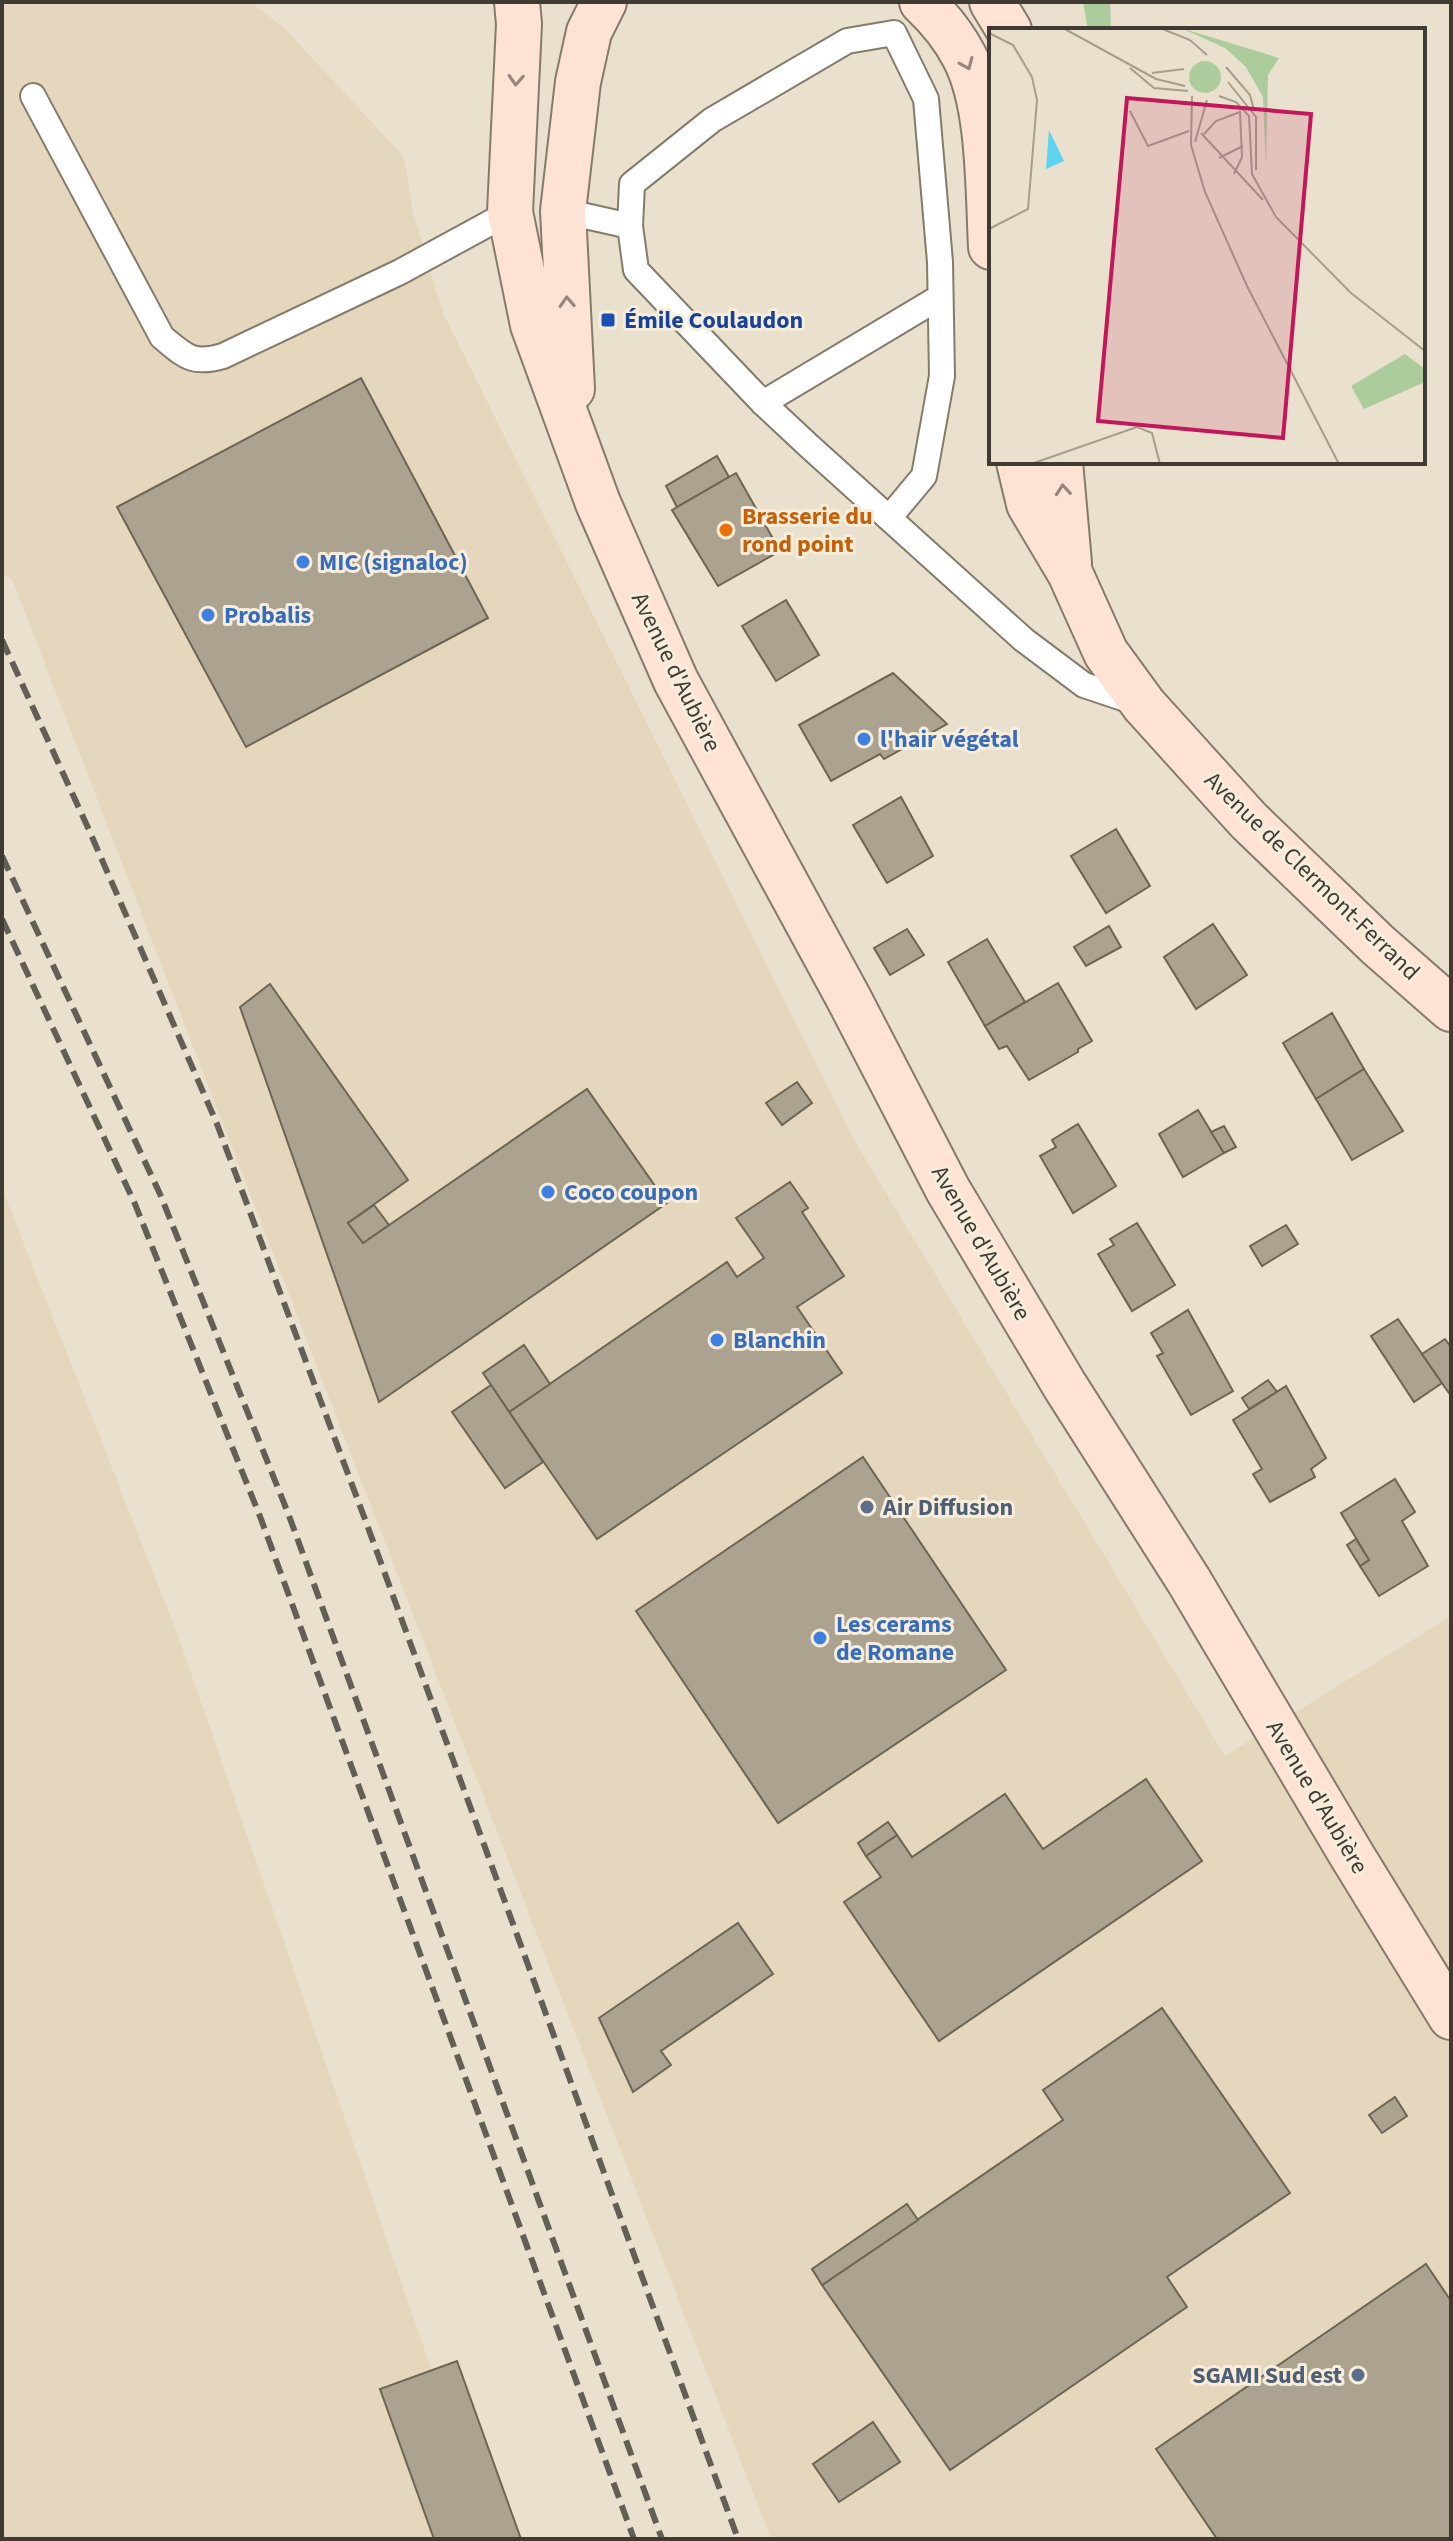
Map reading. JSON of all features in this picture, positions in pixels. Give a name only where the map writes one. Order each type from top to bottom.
[{"type":"main road","name":"Avenue d'Aubière","points":[[517,2],[519,24],[510,212],[533,325],[598,503],[676,681],[849,999],[948,1190],[1065,1386],[1189,1581],[1451,2017]]},
{"type":"main road","name":"Avenue d'Aubière","points":[[574,435],[563,211],[578,82],[589,32],[604,2]]},
{"type":"main road","points":[[922,2],[941,21],[965,57],[976,87],[989,213]]},
{"type":"main road","name":"Avenue de Clermont-Ferrand","points":[[1019,464],[1029,504],[1070,573],[1106,653],[1144,705],[1249,821],[1378,945],[1451,1009]]},
{"type":"main road","name":"Avenue de Clermont-Ferrand","points":[[1060,464],[1070,573]]},
{"type":"lane","name":"Avenue de Clermont-Ferrand","points":[[940,297],[940,262],[926,99],[894,33],[847,41],[712,120],[632,184],[630,226],[636,270],[763,403],[1024,640],[1084,685],[1144,705]]},
{"type":"lane","points":[[33,96],[162,337],[183,355],[203,361],[223,356],[400,272],[510,212]]},
{"type":"lane","points":[[563,211],[630,226]]},
{"type":"lane","points":[[763,403],[940,297],[942,376],[924,476],[889,518]]},
{"type":"shaded area","points":[[2,2],[251,2],[286,30],[404,157],[413,213],[443,313],[853,1138],[1225,1756],[1451,1616],[1451,2539],[771,2539],[12,579],[2,575]]},
{"type":"shaded area","points":[[2,1188],[180,1641],[490,2539],[2,2539]]},
{"type":"green space","points":[[1083,2],[1110,2],[1111,28],[1088,28]]},
{"type":"building","name":"MIC (signaloc)","points":[[361,378],[488,618],[246,747],[117,507]]},
{"type":"building","points":[[717,456],[729,477],[677,507],[666,486]]},
{"type":"building","name":"Brasserie du rond point","points":[[736,473],[780,551],[718,586],[672,510]]},
{"type":"building","points":[[786,600],[819,655],[776,681],[742,626]]},
{"type":"building","name":"l'hair végétal","points":[[893,673],[947,724],[884,759],[880,754],[831,781],[799,725]]},
{"type":"building","points":[[901,797],[933,856],[887,883],[853,825]]},
{"type":"building","points":[[1116,829],[1150,886],[1106,913],[1071,856]]},
{"type":"building","points":[[1213,924],[1247,975],[1196,1009],[1164,957]]},
{"type":"building","points":[[1109,926],[1121,947],[1086,966],[1074,947]]},
{"type":"building","points":[[907,929],[924,955],[890,975],[874,948]]},
{"type":"building","points":[[987,939],[1025,1002],[985,1026],[948,962]]},
{"type":"building","points":[[1058,983],[1092,1041],[1029,1080],[1007,1046],[999,1049],[985,1026]]},
{"type":"building","name":"Coco coupon","points":[[270,984],[408,1180],[348,1223],[363,1243],[587,1089],[667,1203],[379,1402],[240,1007]]},
{"type":"building","points":[[1332,1013],[1364,1069],[1316,1099],[1283,1043]]},
{"type":"building","points":[[1364,1069],[1403,1131],[1352,1160],[1316,1099]]},
{"type":"building","points":[[797,1082],[812,1103],[782,1125],[766,1103]]},
{"type":"building","points":[[1198,1110],[1224,1153],[1183,1177],[1159,1134]]},
{"type":"building","points":[[1078,1124],[1116,1186],[1073,1213],[1040,1156],[1056,1147],[1052,1140]]},
{"type":"building","points":[[1224,1126],[1236,1147],[1224,1153],[1211,1132]]},
{"type":"building","name":"Blanchin","points":[[790,1182],[808,1208],[802,1212],[844,1276],[797,1307],[842,1373],[597,1539],[509,1412],[727,1262],[737,1277],[764,1258],[736,1218]]},
{"type":"building","points":[[374,1205],[389,1225],[363,1243],[348,1223]]},
{"type":"building","points":[[1137,1223],[1175,1285],[1132,1311],[1098,1254],[1114,1245],[1110,1239]]},
{"type":"building","points":[[1286,1225],[1298,1244],[1262,1266],[1250,1246]]},
{"type":"building","points":[[1188,1310],[1233,1391],[1191,1415],[1157,1356],[1163,1353],[1151,1333]]},
{"type":"building","points":[[1398,1319],[1442,1383],[1414,1402],[1371,1336]]},
{"type":"building","points":[[1445,1339],[1451,1347],[1451,1396],[1422,1354]]},
{"type":"building","points":[[524,1345],[550,1384],[509,1412],[483,1373]]},
{"type":"building","points":[[1268,1380],[1277,1392],[1249,1409],[1242,1398]]},
{"type":"building","points":[[491,1385],[543,1462],[505,1488],[452,1412]]},
{"type":"building","points":[[1286,1386],[1326,1458],[1311,1469],[1315,1477],[1270,1502],[1253,1474],[1262,1469],[1233,1420]]},
{"type":"building","name":"Les cerams de Romane","points":[[863,1457],[1006,1670],[778,1823],[636,1611]]},
{"type":"building","points":[[1395,1479],[1415,1512],[1402,1521],[1428,1566],[1379,1596],[1360,1566],[1369,1560],[1341,1513]]},
{"type":"building","points":[[1356,1539],[1369,1560],[1360,1566],[1347,1545]]},
{"type":"building","points":[[1146,1779],[1202,1861],[939,2041],[844,1902],[881,1877],[866,1856],[897,1835],[912,1857],[1005,1794],[1043,1849]]},
{"type":"building","points":[[888,1822],[897,1835],[866,1856],[858,1843]]},
{"type":"building","points":[[738,1923],[773,1974],[661,2051],[671,2065],[633,2092],[599,2018]]},
{"type":"building","points":[[1162,2008],[1290,2193],[1167,2277],[1187,2307],[950,2470],[822,2285],[1063,2120],[1043,2090]]},
{"type":"building","points":[[1395,2097],[1407,2116],[1382,2133],[1369,2115]]},
{"type":"building","points":[[907,2204],[918,2220],[822,2285],[812,2269]]},
{"type":"building","name":"SGAMI Sud est","points":[[1426,2264],[1451,2301],[1451,2539],[1217,2539],[1156,2449]]},
{"type":"building","points":[[457,2361],[521,2539],[434,2539],[380,2389]]},
{"type":"building","points":[[873,2422],[900,2462],[839,2502],[813,2464]]},
{"type":"railway","points":[[2,640],[217,1124],[738,2539]]},
{"type":"railway","points":[[2,856],[160,1194],[288,1513],[662,2539]]},
{"type":"railway","points":[[2,919],[135,1204],[261,1519],[634,2539]]},
{"type":"place","name":"Émile Coulaudon","points":[[608,320]]},
{"type":"place","name":"Brasserie du rond point","points":[[726,530]]},
{"type":"place","name":"MIC (signaloc)","points":[[303,562]]},
{"type":"place","name":"Probalis","points":[[208,615]]},
{"type":"place","name":"l'hair végétal","points":[[864,739]]},
{"type":"place","name":"Coco coupon","points":[[548,1192]]},
{"type":"place","name":"Blanchin","points":[[717,1340]]},
{"type":"place","name":"Air Diffusion","points":[[867,1507]]},
{"type":"place","name":"Les cerams de Romane","points":[[820,1638]]},
{"type":"place","name":"SGAMI Sud est","points":[[1358,2375]]}]
